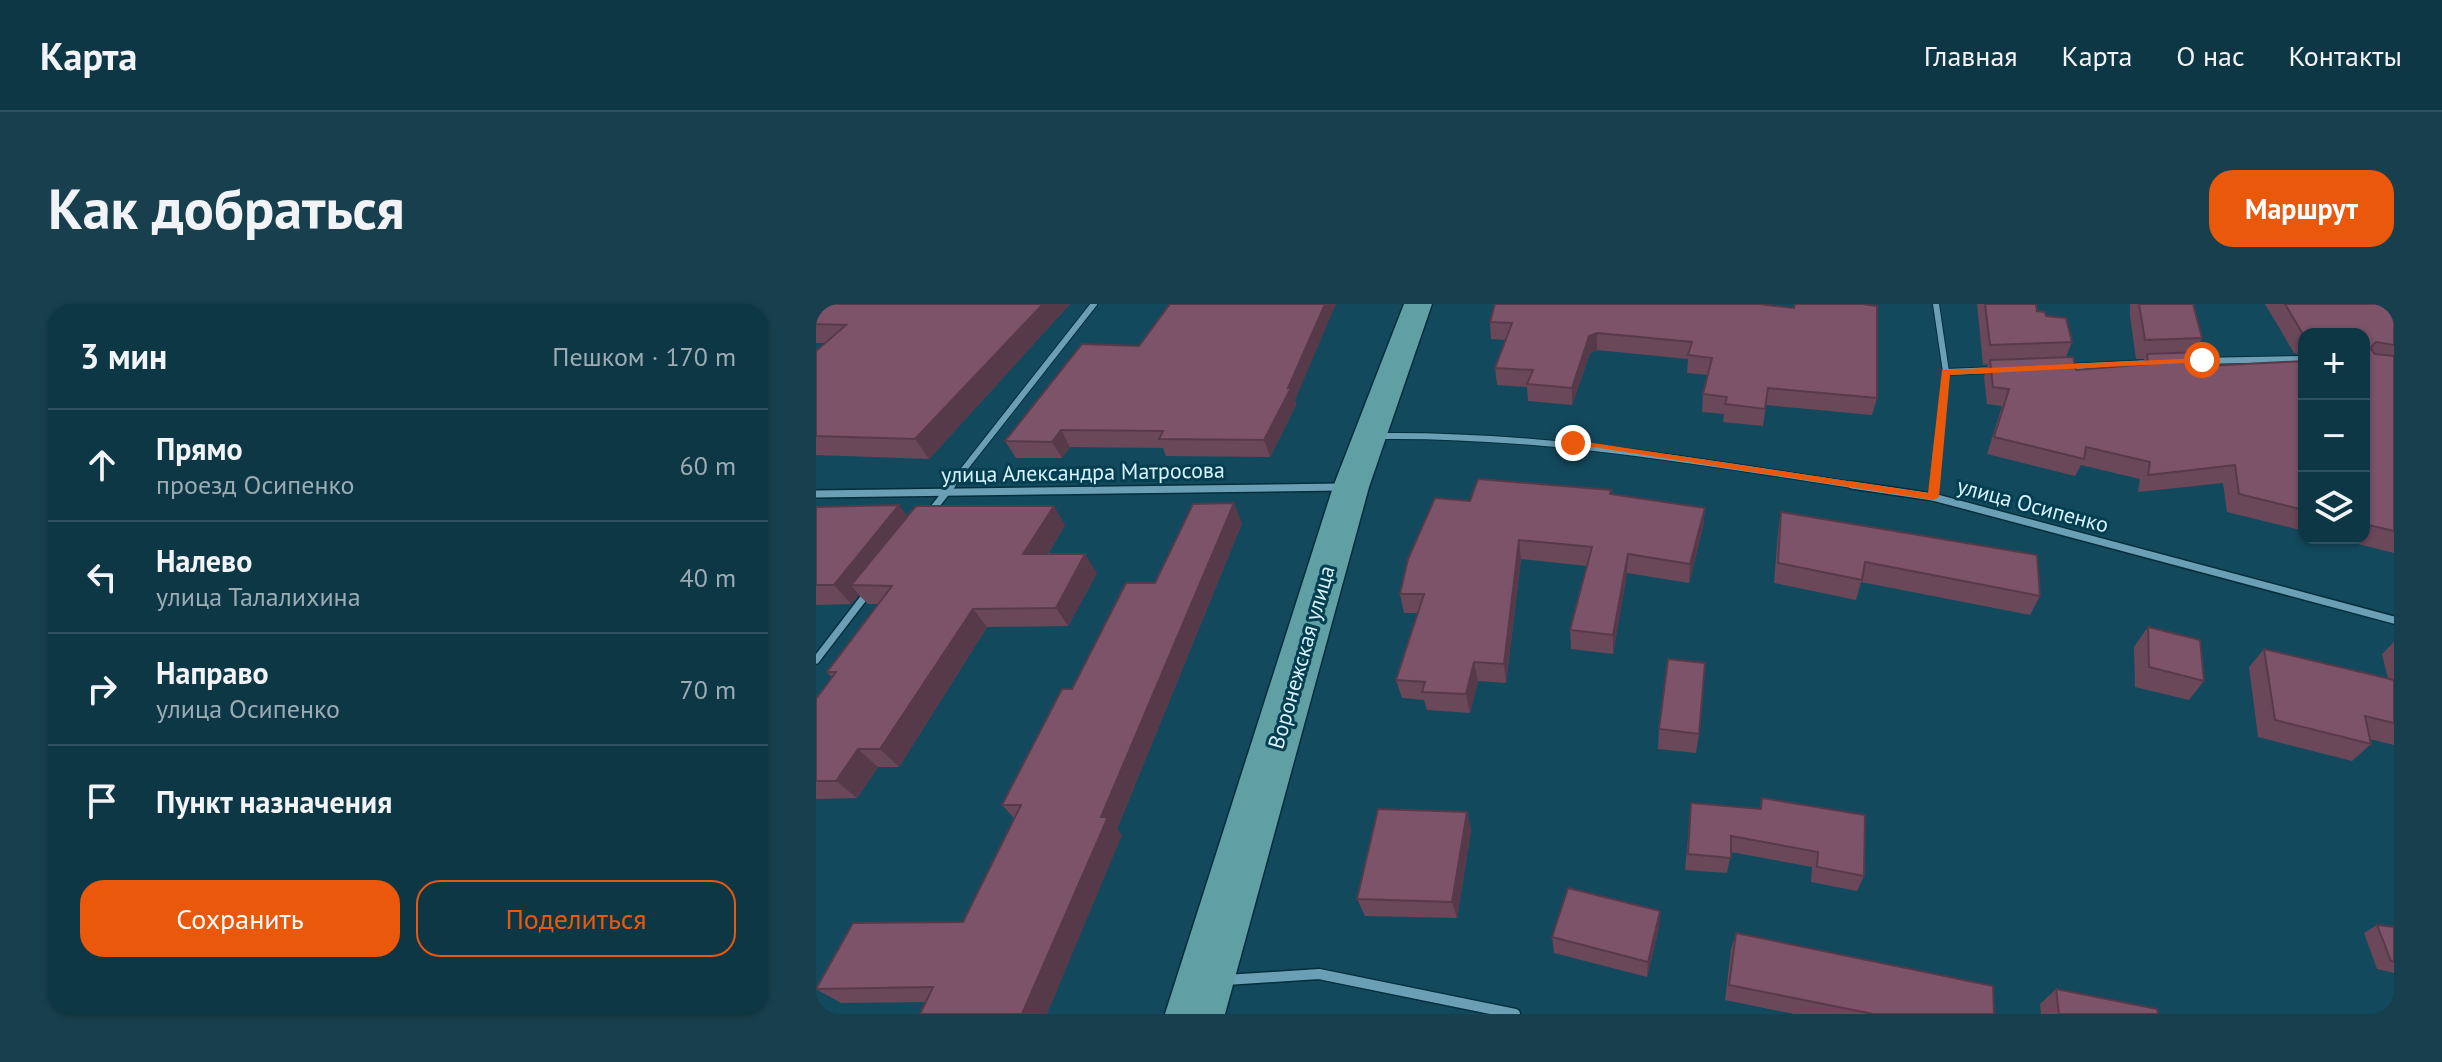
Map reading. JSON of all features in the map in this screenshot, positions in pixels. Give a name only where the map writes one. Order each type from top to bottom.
[{"type":"street","points":[[927,516],[1094,304]]},
{"type":"street","name":"Воронежская улица","points":[[1200,998],[1351,487],[1418,304]]},
{"type":"street","points":[[1933,497],[1946,372],[1936,304]]},
{"type":"street","points":[[2187,361],[2298,359]]},
{"type":"street","points":[[2051,367],[2157,362]]},
{"type":"street","points":[[1946,372],[2006,370]]},
{"type":"street","name":"улица Осипенко","points":[[1370,436],[1463,435],[1573,443],[1933,497],[2394,620]]},
{"type":"street","name":"улица Александра Матросова","points":[[816,494],[1351,487]]},
{"type":"street","points":[[816,660],[872,588]]},
{"type":"street","points":[[1200,998],[1319,974],[1515,1014]]},
{"type":"building","points":[[816,304],[1043,304],[915,439],[816,436],[816,351],[846,325],[816,324]]},
{"type":"building","points":[[1170,304],[1325,304],[1288,388],[1291,388],[1264,440],[1159,439],[1163,431],[1061,430],[1052,442],[1005,441],[1082,344],[1139,346]]},
{"type":"building","points":[[1495,304],[1758,304],[1794,308],[1795,304],[1877,306],[1877,398],[1768,388],[1765,409],[1725,404],[1727,397],[1703,394],[1712,358],[1688,355],[1692,342],[1597,333],[1589,336],[1572,388],[1527,384],[1533,370],[1495,368],[1512,323],[1490,322]]},
{"type":"building","points":[[1985,304],[2036,304],[2037,311],[2045,312],[2046,316],[2066,318],[2072,342],[1990,345]]},
{"type":"building","points":[[2139,304],[2193,304],[2202,338],[2145,340]]},
{"type":"building","points":[[2285,304],[2394,304],[2394,345],[2376,342],[2370,348],[2370,328],[2299,328]]},
{"type":"building","points":[[2370,348],[2375,354],[2394,356],[2394,531],[2370,525]]},
{"type":"building","points":[[2204,352],[2208,366],[2298,361],[2298,509],[2239,494],[2235,465],[2148,475],[2150,462],[2086,447],[2084,459],[1994,437],[2009,389],[1993,387],[1990,360],[2073,357],[2076,370],[2148,364],[2147,354]]},
{"type":"building","points":[[1478,479],[1611,490],[1610,494],[1705,508],[1690,564],[1628,554],[1613,635],[1570,630],[1592,547],[1519,540],[1504,664],[1474,662],[1466,694],[1422,692],[1425,682],[1396,680],[1424,594],[1400,594],[1408,559],[1435,498],[1470,501]]},
{"type":"building","points":[[1234,503],[1101,817],[1108,817],[1022,1014],[920,1014],[933,987],[816,989],[853,923],[963,922],[1021,805],[1002,805],[1062,689],[1072,689],[1126,583],[1155,583],[1193,504]]},
{"type":"building","points":[[899,505],[834,585],[816,585],[816,507]]},
{"type":"building","points":[[916,506],[1054,506],[1023,554],[1085,554],[1056,608],[973,609],[880,749],[858,749],[836,781],[816,781],[816,699],[836,672],[827,672],[892,586],[851,585]]},
{"type":"building","points":[[1781,512],[2037,555],[2040,596],[1865,562],[1862,580],[1778,563]]},
{"type":"building","points":[[2148,627],[2200,640],[2204,681],[2149,667]]},
{"type":"building","points":[[2264,649],[2394,680],[2394,723],[2365,716],[2371,744],[2275,720]]},
{"type":"building","points":[[1668,659],[1705,663],[1699,734],[1659,729]]},
{"type":"building","points":[[1762,798],[1865,815],[1864,876],[1817,867],[1818,852],[1731,836],[1731,858],[1688,854],[1691,803],[1761,809]]},
{"type":"building","points":[[1378,809],[1467,812],[1452,902],[1357,899]]},
{"type":"building","points":[[1568,888],[1660,911],[1648,962],[1552,937]]},
{"type":"building","points":[[2377,925],[2394,927],[2394,962],[2391,961]]},
{"type":"building","points":[[1736,933],[1993,986],[1994,1014],[1873,1014],[1729,985]]},
{"type":"building","points":[[2056,989],[2157,1009],[2158,1014],[2059,1014]]},
{"type":"route","points":[[1573,443],[1933,497],[1946,372],[2202,360]]}]
